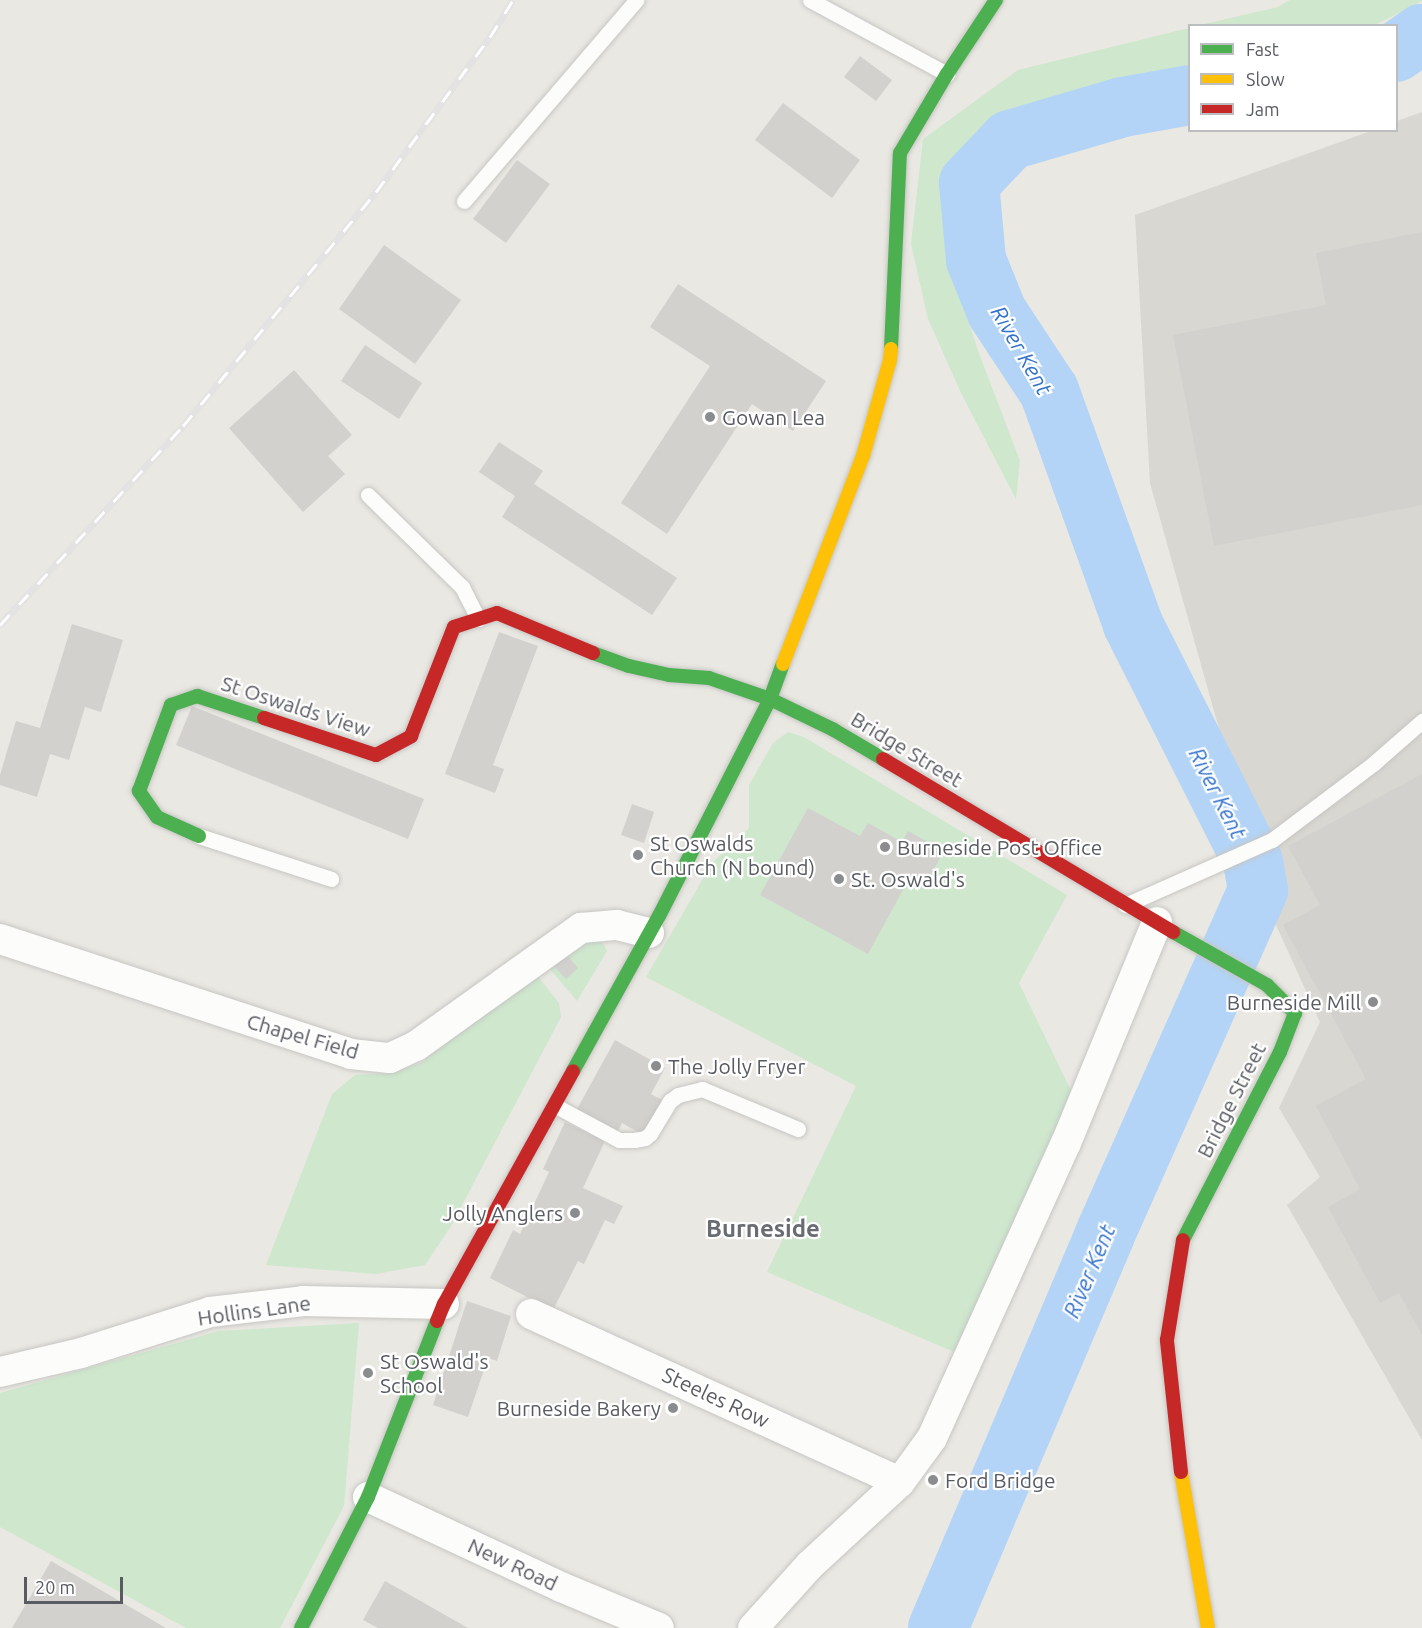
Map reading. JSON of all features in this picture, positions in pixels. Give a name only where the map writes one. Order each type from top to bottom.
[{"type":"street","points":[[301,1628],[368,1497],[444,1304],[649,933],[770,699],[863,456],[890,360],[900,153],[946,74],[996,0]]},
{"type":"street","name":"St Oswalds View","points":[[199,836],[157,817],[139,791],[171,705],[197,696],[376,755],[411,736],[454,627],[497,613],[555,639],[629,666],[669,675],[709,678],[770,699]]},
{"type":"street","name":"Bridge Street","points":[[770,699],[834,730],[1125,905],[1190,939],[1267,985],[1295,1013],[1280,1052],[1182,1241],[1167,1340],[1179,1461],[1208,1628]]},
{"type":"street","points":[[753,1628],[810,1565],[900,1482],[932,1438],[1066,1143],[1157,922]]},
{"type":"street","name":"Chapel Field","points":[[0,939],[351,1054],[390,1058],[416,1046],[581,928],[617,925],[649,933]]},
{"type":"street","name":"Hollins Lane","points":[[0,1372],[81,1353],[210,1312],[303,1301],[444,1304]]},
{"type":"street","name":"Steeles Row","points":[[531,1314],[900,1482]]},
{"type":"street","name":"New Road","points":[[368,1497],[561,1587],[659,1628]]},
{"type":"lane","points":[[464,201],[636,0]]},
{"type":"lane","points":[[810,0],[946,74]]},
{"type":"lane","points":[[368,495],[462,587],[478,619]]},
{"type":"lane","points":[[1125,905],[1272,840],[1374,763],[1422,722]]},
{"type":"lane","points":[[199,836],[331,879]]},
{"type":"lane","points":[[554,1105],[619,1140],[634,1140],[645,1138],[650,1134],[670,1101],[678,1095],[702,1089],[798,1129]]},
{"type":"shaded area","points":[[1422,112],[1422,1440],[1287,1205],[1320,1177],[1279,1108],[1320,1022],[1271,914],[1150,483],[1135,215],[1368,132],[1398,132],[1398,121]]},
{"type":"green space","points":[[1290,0],[1422,0],[1377,24],[1204,24],[1278,7]]},
{"type":"green space","points":[[1188,28],[1188,78],[1085,92],[1015,119],[974,138],[960,169],[951,262],[977,348],[1020,461],[1016,499],[962,395],[928,319],[911,244],[923,139],[1018,70]]},
{"type":"green space","points":[[788,732],[804,737],[1067,895],[1019,983],[1074,1097],[959,1354],[767,1272],[856,1086],[646,977],[712,863],[749,828],[749,785],[773,743]]},
{"type":"green space","points":[[593,939],[603,943],[607,951],[577,1001],[550,969],[584,941]]},
{"type":"green space","points":[[536,974],[559,1003],[561,1017],[451,1226],[425,1265],[376,1274],[266,1265],[332,1094],[355,1075],[392,1073],[421,1063]]},
{"type":"green space","points":[[359,1323],[344,1506],[280,1628],[186,1628],[0,1527],[0,1393],[219,1331]]},
{"type":"building","points":[[860,56],[892,80],[876,101],[844,77]]},
{"type":"building","points":[[783,103],[860,160],[832,198],[755,140]]},
{"type":"building","points":[[517,160],[550,184],[506,243],[473,219]]},
{"type":"building","points":[[1422,232],[1422,505],[1214,546],[1173,335],[1326,305],[1316,253]]},
{"type":"building","points":[[384,245],[461,300],[415,364],[339,309]]},
{"type":"building","name":"Gowan Lea","points":[[678,284],[826,381],[793,431],[752,404],[667,534],[621,503],[710,366],[650,327]]},
{"type":"building","points":[[365,345],[422,383],[399,419],[341,381]]},
{"type":"building","points":[[294,370],[352,435],[328,456],[345,474],[303,512],[229,428]]},
{"type":"building","points":[[499,442],[543,471],[534,484],[677,578],[652,615],[502,517],[515,496],[479,472]]},
{"type":"building","points":[[72,624],[123,640],[101,712],[85,707],[69,760],[50,754],[37,797],[0,785],[0,775],[16,721],[40,728]]},
{"type":"building","points":[[499,632],[538,646],[493,765],[504,769],[495,793],[445,774]]},
{"type":"building","points":[[192,706],[424,799],[408,839],[176,745]]},
{"type":"building","name":"Burneside Mill","points":[[1422,774],[1422,1335],[1399,1293],[1380,1303],[1328,1207],[1360,1189],[1316,1106],[1366,1079],[1283,925],[1320,905],[1288,846]]},
{"type":"building","points":[[632,804],[654,812],[644,843],[621,835]]},
{"type":"building","name":"St. Oswald's","points":[[808,808],[860,836],[868,823],[902,842],[908,831],[944,851],[926,883],[911,875],[868,954],[760,895]]},
{"type":"building","points":[[567,955],[578,968],[566,979],[554,966]]},
{"type":"building","points":[[615,1040],[665,1068],[651,1094],[662,1100],[643,1135],[622,1123],[617,1133],[576,1111]]},
{"type":"building","points":[[565,1122],[605,1141],[583,1188],[623,1206],[614,1224],[605,1220],[584,1264],[578,1261],[553,1310],[490,1278],[513,1230],[520,1234],[549,1172],[543,1169]]},
{"type":"building","points":[[467,1301],[511,1316],[497,1361],[488,1358],[468,1417],[433,1405]]},
{"type":"building","points":[[51,1561],[166,1628],[12,1628]]},
{"type":"building","points":[[385,1581],[468,1628],[378,1628],[363,1620]]},
{"type":"waterway","name":"River Kent","points":[[1398,51],[1422,34]]},
{"type":"waterway","name":"River Kent","points":[[938,1628],[1105,1234],[1258,890],[1253,862],[1133,624],[1049,391],[997,312],[976,260],[969,183],[1010,140],[1123,107],[1188,95]]},
{"type":"railway","points":[[0,625],[183,426],[376,192],[490,37],[513,0]]},
{"type":"traffic: fast","points":[[891,349],[900,153],[947,74],[996,0]]},
{"type":"traffic: fast","points":[[593,653],[629,666],[669,675],[709,678],[770,699],[834,730],[883,759]]},
{"type":"traffic: fast","points":[[573,1071],[659,916],[770,699],[783,664]]},
{"type":"traffic: fast","points":[[199,836],[157,817],[139,791],[171,705],[197,696],[264,718]]},
{"type":"traffic: fast","points":[[1173,932],[1267,985],[1295,1013],[1280,1052],[1183,1240]]},
{"type":"traffic: fast","points":[[301,1628],[368,1497],[437,1321]]},
{"type":"traffic: slow","points":[[783,664],[863,456],[890,360],[891,349]]},
{"type":"traffic: slow","points":[[1181,1472],[1208,1628]]},
{"type":"traffic: jam","points":[[264,718],[376,755],[411,736],[454,627],[497,613],[593,653]]},
{"type":"traffic: jam","points":[[883,759],[1173,932]]},
{"type":"traffic: jam","points":[[437,1321],[444,1304],[573,1071]]},
{"type":"traffic: jam","points":[[1181,1472],[1167,1340],[1183,1240]]},
{"type":"place","name":"Gowan Lea","points":[[710,417]]},
{"type":"place","name":"Burneside Post Office","points":[[885,847]]},
{"type":"place","name":"St Oswalds Church (N bound)","points":[[638,855]]},
{"type":"place","name":"St. Oswald's","points":[[839,879]]},
{"type":"place","name":"Burneside Mill","points":[[1373,1002]]},
{"type":"place","name":"The Jolly Fryer","points":[[656,1066]]},
{"type":"place","name":"Jolly Anglers","points":[[575,1213]]},
{"type":"place","name":"St Oswald's School","points":[[368,1373]]},
{"type":"place","name":"Burneside Bakery","points":[[673,1408]]},
{"type":"place","name":"Ford Bridge","points":[[933,1480]]},
{"type":"district","name":"Burneside","points":[[763,1229]]}]
